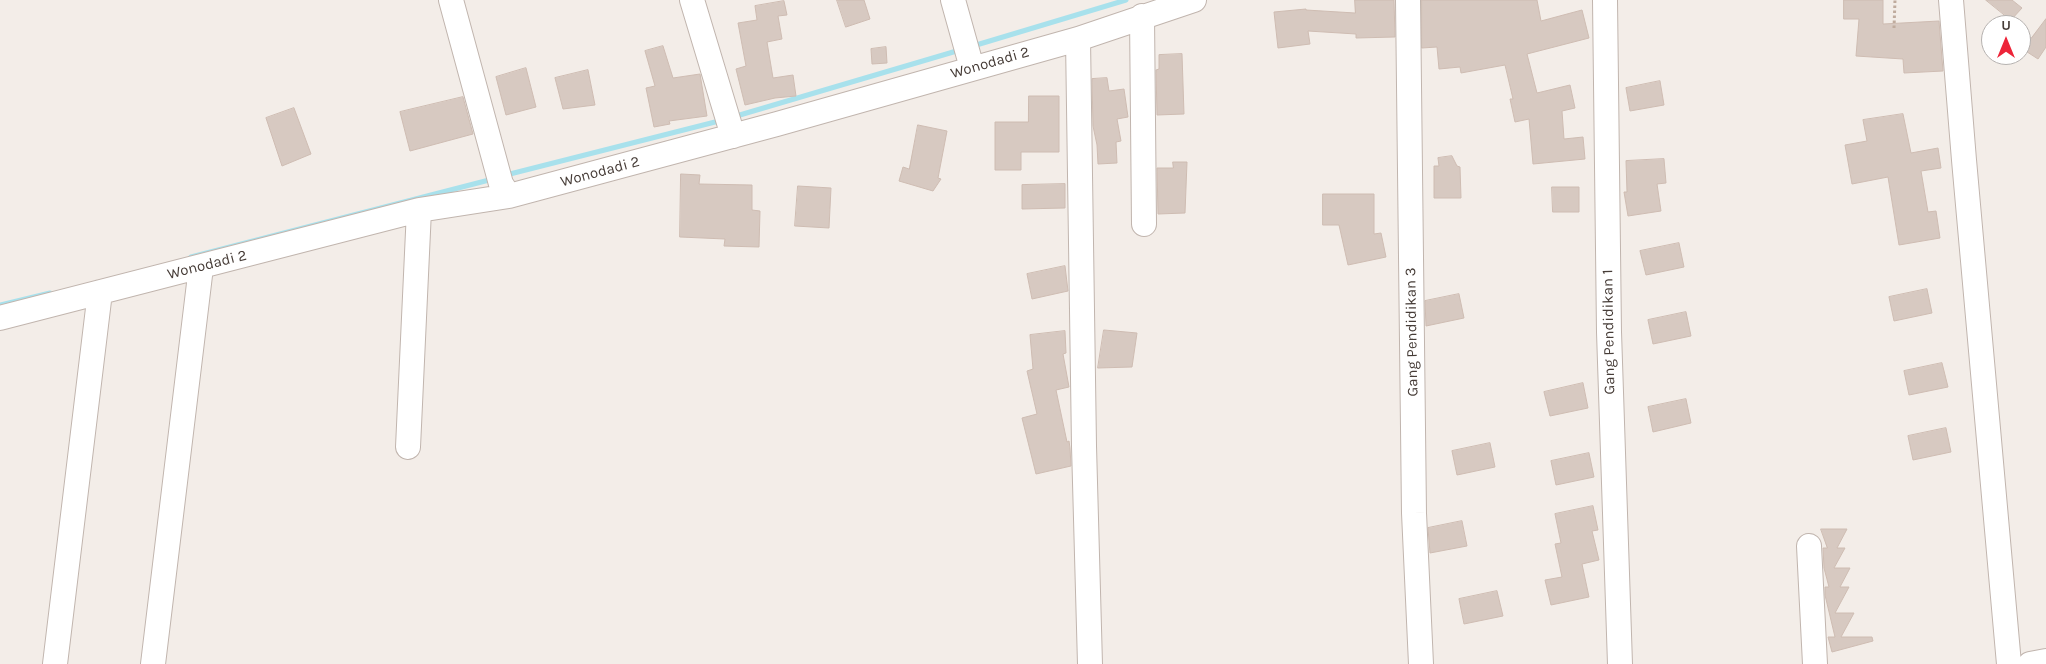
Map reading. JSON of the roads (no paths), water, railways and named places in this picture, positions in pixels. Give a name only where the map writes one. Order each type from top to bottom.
[{"type":"street","points":[[451,0],[505,190]]},
{"type":"street","points":[[692,0],[732,134]]},
{"type":"street","name":"Wonodadi 2","points":[[0,318],[419,210],[732,134],[1078,39],[1194,0]]},
{"type":"street","name":"Gang Pendidikan 3","points":[[1408,0],[1414,513],[1421,664]]},
{"type":"street","name":"Gang Pendidikan 1","points":[[1605,0],[1609,332],[1620,664]]},
{"type":"street","points":[[1952,0],[1964,169],[2009,664]]},
{"type":"street","points":[[955,7],[972,68]]},
{"type":"street","points":[[1142,16],[1144,224]]},
{"type":"street","points":[[1078,39],[1090,664]]},
{"type":"street","points":[[408,447],[419,210]]},
{"type":"street","points":[[153,664],[201,267]]},
{"type":"street","points":[[55,664],[100,292]]},
{"type":"street","points":[[1809,546],[1815,664]]},
{"type":"street","points":[[2030,664],[2046,661]]},
{"type":"waterway","points":[[973,46],[1126,0]]},
{"type":"waterway","points":[[733,117],[960,50]]},
{"type":"waterway","points":[[506,175],[723,120]]},
{"type":"waterway","points":[[191,257],[493,179]]},
{"type":"waterway","points":[[0,305],[50,293]]}]
